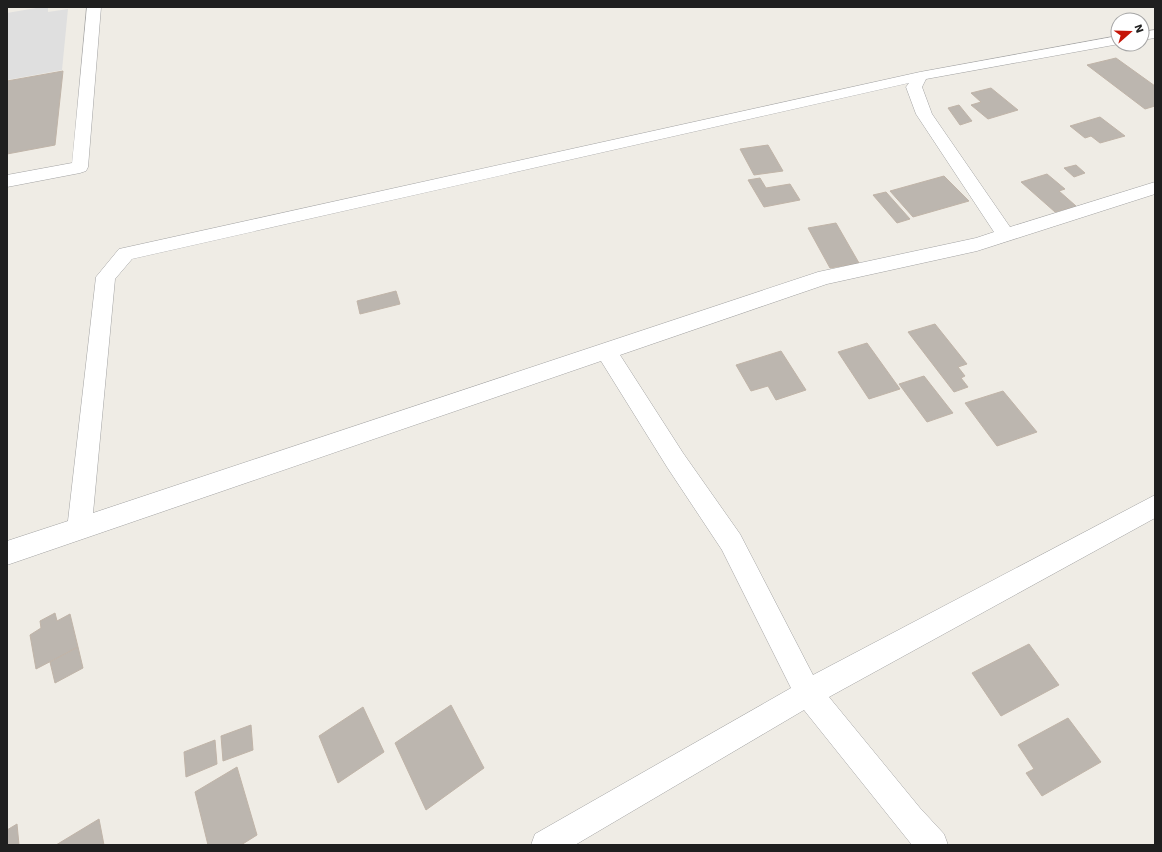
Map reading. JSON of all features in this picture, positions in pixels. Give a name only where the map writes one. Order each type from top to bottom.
[{"type":"street","points":[[7,181],[80,167],[94,7]]},
{"type":"street","points":[[79,529],[106,277],[126,254],[920,76],[1110,41]]},
{"type":"street","points":[[920,76],[914,87],[924,114],[1006,235]]},
{"type":"street","points":[[7,554],[825,277],[977,244],[1155,188]]},
{"type":"street","points":[[606,351],[675,460],[731,542],[808,693],[908,819],[933,845]]},
{"type":"street","points":[[546,845],[808,693],[1155,506]]},
{"type":"shaded area","points":[[48,7],[48,12],[68,9],[62,70],[7,80],[7,13]]},
{"type":"building","points":[[1116,58],[1155,86],[1155,106],[1145,109],[1087,65]]},
{"type":"building","points":[[63,71],[55,145],[7,154],[7,81]]},
{"type":"building","points":[[991,88],[1018,110],[988,119],[971,105],[981,102],[971,93]]},
{"type":"building","points":[[959,105],[972,121],[960,125],[948,108]]},
{"type":"building","points":[[1100,117],[1125,136],[1100,143],[1091,136],[1085,138],[1070,126]]},
{"type":"building","points":[[768,145],[783,171],[754,175],[740,149]]},
{"type":"building","points":[[1076,165],[1085,173],[1074,177],[1064,168]]},
{"type":"building","points":[[1047,174],[1065,189],[1059,191],[1076,206],[1055,212],[1021,182]]},
{"type":"building","points":[[944,176],[969,201],[913,217],[890,191]]},
{"type":"building","points":[[760,178],[766,188],[790,184],[800,200],[764,207],[748,180]]},
{"type":"building","points":[[886,192],[910,219],[897,223],[873,195]]},
{"type":"building","points":[[836,223],[859,263],[830,268],[808,228]]},
{"type":"building","points":[[396,291],[400,304],[360,314],[357,301]]},
{"type":"building","points":[[935,324],[967,364],[958,367],[965,376],[961,378],[968,387],[954,392],[908,332]]},
{"type":"building","points":[[867,343],[900,389],[869,399],[838,352]]},
{"type":"building","points":[[781,351],[806,390],[776,400],[768,386],[751,391],[736,365]]},
{"type":"building","points":[[924,376],[953,413],[927,422],[899,384]]},
{"type":"building","points":[[1003,391],[1037,432],[997,446],[965,403]]},
{"type":"building","points":[[55,613],[57,621],[70,614],[78,647],[36,669],[30,635],[41,628],[40,621]]},
{"type":"building","points":[[1029,644],[1059,685],[1001,716],[972,673]]},
{"type":"building","points":[[78,647],[83,668],[55,683],[50,662]]},
{"type":"building","points":[[451,705],[484,768],[426,810],[395,743]]},
{"type":"building","points":[[363,707],[384,752],[338,783],[319,736]]},
{"type":"building","points":[[1068,718],[1101,762],[1042,796],[1026,773],[1034,769],[1018,745]]},
{"type":"building","points":[[251,725],[253,750],[223,761],[221,736]]},
{"type":"building","points":[[215,740],[217,764],[186,777],[184,752]]},
{"type":"building","points":[[237,767],[257,835],[241,845],[208,845],[195,792]]},
{"type":"building","points":[[99,819],[104,845],[56,845]]},
{"type":"building","points":[[17,824],[19,845],[7,845],[7,830]]}]
